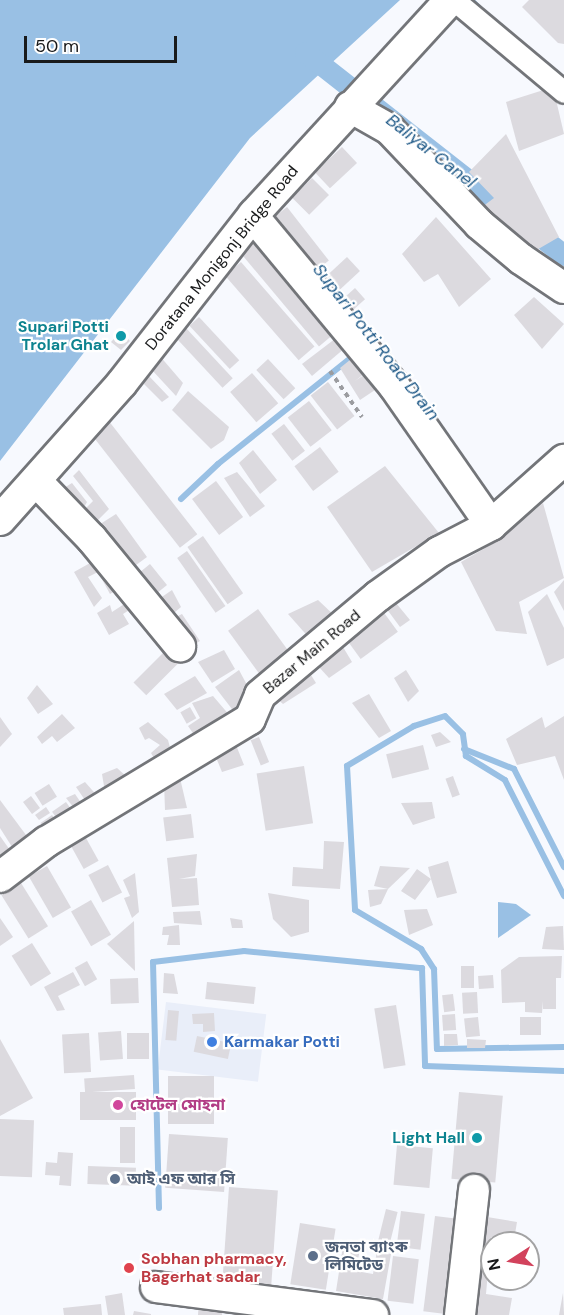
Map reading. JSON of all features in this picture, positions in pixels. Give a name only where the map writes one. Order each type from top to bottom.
[{"type":"street","points":[[452,0],[564,92]]},
{"type":"street","name":"Doratana Monigonj Bridge Road","points":[[0,520],[38,482],[122,383],[253,216],[350,107],[452,0]]},
{"type":"street","points":[[350,107],[389,129],[479,224],[521,260],[564,288]]},
{"type":"street","points":[[253,216],[394,386],[491,525]]},
{"type":"street","name":"Bazar Main Road","points":[[0,876],[46,842],[250,719],[260,695],[385,591],[440,552],[491,525],[564,460]]},
{"type":"street","points":[[38,482],[92,539],[180,646]]},
{"type":"street","points":[[460,1315],[474,1190]]},
{"type":"street","points":[[156,1287],[373,1315]]},
{"type":"path","points":[[330,371],[362,417]]},
{"type":"shaded area","name":"Karmakar Potti","points":[[166,1002],[266,1014],[258,1082],[158,1069]]},
{"type":"water","points":[[0,0],[400,0],[250,138],[0,461]]},
{"type":"water","points":[[498,902],[516,904],[531,915],[498,938]]},
{"type":"building","points":[[529,0],[564,0],[564,44],[558,43],[522,7]]},
{"type":"building","points":[[553,87],[564,134],[519,151],[506,102]]},
{"type":"building","points":[[506,134],[559,237],[528,255],[482,207],[494,198],[469,172]]},
{"type":"building","points":[[342,147],[357,163],[330,188],[315,172]]},
{"type":"building","points":[[312,178],[329,195],[309,215],[292,198]]},
{"type":"building","points":[[287,207],[329,261],[311,275],[269,221]]},
{"type":"building","points":[[436,217],[491,279],[459,307],[438,274],[424,282],[402,254]]},
{"type":"building","points":[[262,235],[340,328],[319,346],[241,253]]},
{"type":"building","points":[[347,257],[360,271],[334,295],[321,281]]},
{"type":"building","points":[[241,262],[314,347],[299,360],[225,276]]},
{"type":"building","points":[[355,288],[365,299],[348,315],[338,303]]},
{"type":"building","points":[[534,297],[564,324],[542,349],[514,315]]},
{"type":"building","points":[[199,317],[239,360],[230,369],[189,326]]},
{"type":"building","points":[[185,327],[233,378],[223,388],[175,337]]},
{"type":"building","name":"Supari Potti Trolar Ghat","points":[[121,331],[130,341],[121,350],[111,342]]},
{"type":"building","points":[[344,332],[352,342],[312,376],[302,364]]},
{"type":"building","points":[[361,351],[374,366],[355,381],[374,368],[384,384],[360,400],[340,368]]},
{"type":"building","points":[[159,355],[183,383],[176,396],[151,369]]},
{"type":"building","points":[[268,359],[295,388],[284,399],[256,370]]},
{"type":"building","points":[[252,373],[278,403],[256,422],[230,392]]},
{"type":"building","points":[[148,375],[169,397],[162,402],[144,384]]},
{"type":"building","points":[[328,382],[354,416],[337,429],[311,396]]},
{"type":"building","points":[[188,391],[229,427],[224,440],[211,449],[172,410]]},
{"type":"building","points":[[309,401],[332,430],[311,447],[288,418]]},
{"type":"building","points":[[108,420],[197,534],[180,548],[91,434]]},
{"type":"building","points":[[284,424],[305,451],[292,461],[271,434]]},
{"type":"building","points":[[320,447],[339,472],[313,491],[294,466]]},
{"type":"building","points":[[253,450],[277,480],[260,494],[239,463]]},
{"type":"building","points":[[385,466],[439,533],[372,572],[327,507]]},
{"type":"building","points":[[79,470],[109,509],[97,521],[86,508],[93,501],[73,476]]},
{"type":"building","points":[[237,472],[265,506],[250,517],[224,478]]},
{"type":"building","points":[[216,481],[243,517],[219,535],[192,499]]},
{"type":"building","points":[[72,483],[87,502],[82,511],[64,488]]},
{"type":"building","points":[[543,503],[564,578],[519,602],[527,634],[496,631],[461,562],[501,539]]},
{"type":"building","points":[[116,514],[147,557],[132,568],[94,528]]},
{"type":"building","points":[[203,536],[243,593],[228,604],[187,547]]},
{"type":"building","points":[[187,551],[225,606],[216,613],[177,558]]},
{"type":"building","points":[[99,558],[120,588],[110,594],[98,572],[88,577],[102,598],[94,607],[74,572]]},
{"type":"building","points":[[150,564],[167,585],[152,597],[135,576]]},
{"type":"building","points":[[564,580],[564,611],[554,592]]},
{"type":"building","points":[[172,590],[181,607],[168,618],[156,601]]},
{"type":"building","points":[[547,594],[564,628],[564,658],[547,666],[528,612]]},
{"type":"building","points":[[135,597],[137,605],[123,614],[129,624],[109,635],[97,613],[110,605],[112,612]]},
{"type":"building","points":[[318,600],[336,617],[311,640],[288,614]]},
{"type":"building","points":[[396,603],[410,620],[400,627],[386,608]]},
{"type":"building","points":[[258,609],[292,656],[262,678],[228,631]]},
{"type":"building","points":[[382,610],[398,632],[361,659],[345,637]]},
{"type":"building","points":[[182,614],[200,641],[190,647],[170,620]]},
{"type":"building","points":[[171,645],[184,658],[146,695],[134,682]]},
{"type":"building","points":[[343,647],[352,662],[329,678],[318,666]]},
{"type":"building","points":[[224,650],[235,669],[212,683],[198,662]]},
{"type":"building","points":[[239,670],[254,698],[235,713],[215,687]]},
{"type":"building","points":[[406,670],[419,691],[408,702],[394,678]]},
{"type":"building","points":[[311,675],[316,683],[283,704],[275,697]]},
{"type":"building","points":[[195,676],[207,693],[177,710],[164,694]]},
{"type":"building","points":[[37,685],[53,704],[38,714],[27,698]]},
{"type":"building","points":[[369,694],[391,731],[379,738],[352,703]]},
{"type":"building","points":[[213,696],[231,717],[197,739],[188,726],[200,718],[192,703]]},
{"type":"building","points":[[190,707],[196,718],[187,724],[180,712]]},
{"type":"building","points":[[62,714],[75,728],[57,742],[52,736],[42,744],[37,737]]},
{"type":"building","points":[[564,716],[564,780],[555,756],[517,765],[506,739],[542,717],[545,728]]},
{"type":"building","points":[[0,717],[12,734],[0,747]]},
{"type":"building","points":[[148,722],[168,740],[173,759],[159,767],[151,753],[160,745],[149,738],[145,740],[139,728]]},
{"type":"building","points":[[440,732],[451,742],[436,747],[431,735]]},
{"type":"building","points":[[259,737],[269,762],[261,765],[251,740]]},
{"type":"building","points":[[236,745],[244,765],[222,772],[213,750]]},
{"type":"building","points":[[423,745],[429,769],[392,778],[386,754]]},
{"type":"building","points":[[304,766],[313,823],[266,831],[257,774]]},
{"type":"building","points":[[117,768],[127,777],[105,792],[102,774]]},
{"type":"building","points":[[453,776],[460,795],[452,798],[445,779]]},
{"type":"building","points":[[180,778],[187,808],[165,810],[164,782]]},
{"type":"building","points":[[85,782],[100,799],[89,806],[76,787]]},
{"type":"building","points":[[49,784],[57,797],[43,806],[35,793]]},
{"type":"building","points":[[75,794],[86,810],[78,813],[66,798]]},
{"type":"building","points":[[31,796],[40,808],[32,814],[23,802]]},
{"type":"building","points":[[0,800],[29,839],[14,850],[0,828]]},
{"type":"building","points":[[66,802],[75,815],[61,825],[52,812]]},
{"type":"building","points":[[432,802],[435,818],[413,825],[401,803]]},
{"type":"building","points":[[46,807],[50,813],[39,820],[35,815]]},
{"type":"building","points":[[191,814],[194,838],[166,841],[163,817]]},
{"type":"building","points":[[52,815],[59,825],[47,833],[41,823]]},
{"type":"building","points":[[0,836],[12,853],[2,861],[0,857]]},
{"type":"building","points":[[86,838],[99,861],[84,869],[71,846]]},
{"type":"building","points":[[324,841],[344,842],[340,889],[292,886],[293,867],[323,869]]},
{"type":"building","points":[[197,854],[195,876],[179,879],[197,878],[199,905],[172,907],[167,858]]},
{"type":"building","points":[[448,861],[457,893],[437,898],[428,867]]},
{"type":"building","points":[[108,865],[122,893],[102,903],[88,875]]},
{"type":"building","points":[[47,866],[71,908],[53,918],[29,876]]},
{"type":"building","points":[[380,866],[410,868],[388,889],[374,886]]},
{"type":"building","points":[[417,869],[431,879],[415,900],[401,891]]},
{"type":"building","points":[[135,873],[139,912],[132,918],[124,898],[130,896],[123,880]]},
{"type":"building","points":[[21,883],[48,926],[29,938],[1,895]]},
{"type":"building","points":[[388,889],[381,904],[370,907],[368,890]]},
{"type":"building","points":[[268,893],[309,900],[309,932],[291,937],[273,919]]},
{"type":"building","points":[[91,900],[111,935],[91,946],[71,912]]},
{"type":"building","points":[[427,909],[433,925],[409,935],[404,910]]},
{"type":"building","points":[[200,911],[202,925],[174,923],[173,912]]},
{"type":"building","points":[[0,918],[13,937],[0,946]]},
{"type":"building","points":[[230,918],[242,920],[243,928],[232,928]]},
{"type":"building","points":[[134,921],[135,971],[107,944]]},
{"type":"building","points":[[179,925],[180,945],[167,945],[169,935],[162,935],[163,927]]},
{"type":"building","points":[[563,926],[564,950],[542,949],[546,927]]},
{"type":"building","points":[[32,943],[51,974],[31,986],[12,956]]},
{"type":"building","points":[[562,956],[561,978],[556,978],[556,1009],[543,1009],[543,1001],[542,1013],[525,1012],[525,1002],[502,1003],[501,970],[519,957]]},
{"type":"building","points":[[87,961],[97,979],[85,986],[75,968]]},
{"type":"building","points":[[461,966],[474,966],[474,988],[461,988]]},
{"type":"building","points":[[73,972],[80,985],[58,996],[65,1010],[57,1011],[44,987]]},
{"type":"building","points":[[164,973],[174,974],[178,994],[163,993]]},
{"type":"building","points":[[493,975],[494,988],[479,989],[478,976]]},
{"type":"building","points":[[138,978],[139,1003],[111,1004],[110,979]]},
{"type":"building","points":[[207,982],[256,987],[254,1004],[205,999]]},
{"type":"building","points":[[477,992],[478,1013],[463,1014],[462,993]]},
{"type":"building","points":[[453,994],[455,1011],[444,1012],[442,995]]},
{"type":"building","points":[[396,1005],[406,1065],[384,1069],[374,1008]]},
{"type":"building","points":[[168,1010],[179,1011],[176,1041],[165,1040]]},
{"type":"building","points":[[214,1013],[215,1031],[203,1032],[203,1024],[193,1024],[192,1014]]},
{"type":"building","points":[[455,1014],[456,1030],[443,1031],[442,1015]]},
{"type":"building","points":[[478,1017],[480,1036],[466,1037],[464,1018]]},
{"type":"building","points":[[520,1017],[541,1017],[541,1035],[520,1035]]},
{"type":"building","points":[[121,1031],[123,1059],[100,1061],[98,1033]]},
{"type":"building","points":[[89,1033],[91,1072],[64,1073],[62,1034]]},
{"type":"building","points":[[127,1033],[149,1033],[149,1059],[127,1059]]},
{"type":"building","points":[[444,1034],[457,1034],[458,1045],[444,1046]]},
{"type":"building","points":[[197,1036],[231,1043],[228,1059],[194,1052]]},
{"type":"building","points":[[0,1039],[33,1098],[0,1116]]},
{"type":"building","points":[[467,1039],[486,1040],[485,1048],[467,1048]]},
{"type":"building","points":[[134,1075],[135,1089],[85,1092],[84,1078]]},
{"type":"building","points":[[168,1076],[214,1076],[214,1124],[168,1124]]},
{"type":"building","points":[[80,1092],[136,1092],[136,1120],[80,1120]]},
{"type":"building","name":"Light Hall","points":[[459,1092],[503,1096],[495,1183],[451,1179]]},
{"type":"building","points":[[0,1119],[34,1120],[32,1177],[0,1176]]},
{"type":"building","points":[[120,1127],[135,1127],[135,1163],[120,1163]]},
{"type":"building","points":[[169,1134],[228,1138],[224,1192],[165,1188]]},
{"type":"building","points":[[397,1145],[433,1148],[429,1188],[394,1185]]},
{"type":"building","points":[[58,1152],[73,1153],[71,1186],[59,1185],[60,1176],[45,1175],[46,1162],[57,1163]]},
{"type":"building","points":[[88,1166],[136,1168],[135,1186],[87,1184]]},
{"type":"building","points":[[229,1187],[278,1190],[271,1284],[222,1281]]},
{"type":"building","points":[[386,1209],[398,1212],[389,1248],[377,1245]]},
{"type":"building","points":[[401,1211],[425,1214],[420,1250],[397,1247]]},
{"type":"building","points":[[475,1215],[517,1222],[516,1231],[480,1231],[480,1291],[512,1298],[509,1315],[468,1315]]},
{"type":"building","points":[[435,1216],[468,1220],[456,1315],[423,1311]]},
{"type":"building","name":"জনতা ব্যাংক লিমিটেড","points":[[300,1223],[336,1229],[326,1290],[290,1284]]},
{"type":"building","points":[[343,1246],[360,1249],[356,1271],[373,1274],[377,1251],[391,1254],[383,1299],[336,1291]]},
{"type":"building","points":[[393,1256],[419,1259],[413,1304],[388,1301]]},
{"type":"building","points":[[122,1293],[125,1315],[108,1315],[105,1296]]},
{"type":"building","points":[[563,1293],[564,1315],[559,1315]]},
{"type":"building","points":[[199,1300],[223,1303],[222,1315],[198,1315]]},
{"type":"building","points":[[101,1304],[102,1315],[64,1315],[63,1308]]},
{"type":"building","points":[[134,1311],[151,1314],[151,1315],[133,1315]]},
{"type":"waterway","points":[[471,0],[480,9]]},
{"type":"waterway","name":"Baliyar Canel","points":[[305,52],[564,255]]},
{"type":"waterway","name":"Supari Potti Road Drain","points":[[181,499],[218,464],[357,353]]},
{"type":"waterway","points":[[564,896],[505,780],[466,756],[463,734],[445,716],[414,726],[347,766],[355,910],[421,949],[434,969],[437,1049],[564,1047]]},
{"type":"waterway","points":[[464,749],[514,769],[564,867]]},
{"type":"waterway","points":[[153,962],[244,951],[422,968],[425,1066],[564,1071]]},
{"type":"waterway","points":[[153,962],[159,1208]]},
{"type":"place","name":"Supari Potti Trolar Ghat","points":[[121,336]]},
{"type":"place","name":"Karmakar Potti","points":[[212,1042]]},
{"type":"place","name":"হোটেল মোহনা","points":[[118,1105]]},
{"type":"place","name":"Light Hall","points":[[477,1138]]},
{"type":"place","name":"আই এফ আর সি","points":[[115,1179]]},
{"type":"place","name":"জনতা ব্যাংক লিমিটেড","points":[[313,1256]]},
{"type":"place","name":"Sobhan pharmacy, Bagerhat sadar","points":[[129,1268]]}]
